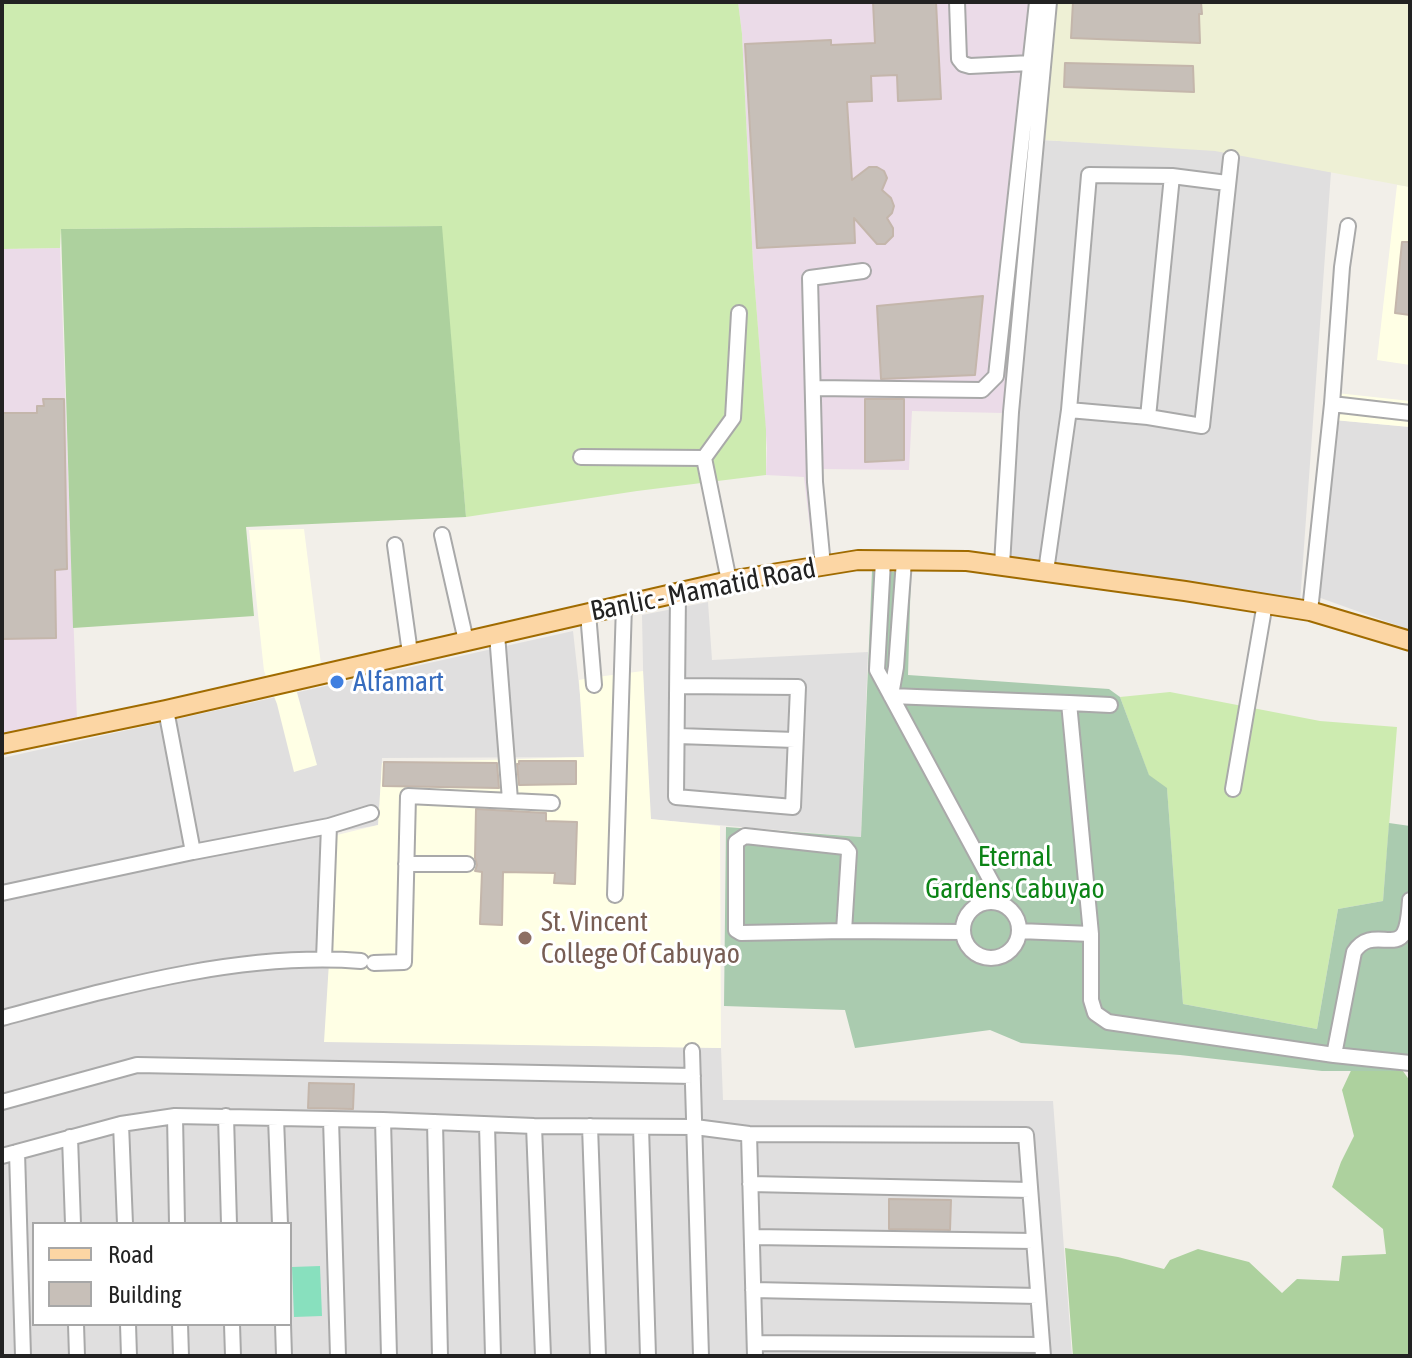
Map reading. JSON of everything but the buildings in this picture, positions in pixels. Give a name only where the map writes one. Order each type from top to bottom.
[{"type":"main road","name":"Banlic - Mamatid Road","points":[[2,744],[166,710],[729,581],[858,560],[967,561],[1265,603],[1310,611],[1410,641]]},
{"type":"street","points":[[957,2],[959,59],[963,64],[1031,63]]},
{"type":"street","points":[[814,388],[982,390],[996,376],[1037,2]]},
{"type":"street","points":[[1002,565],[1011,412],[1049,2]]},
{"type":"street","points":[[1069,410],[1148,417],[1202,426],[1231,158]]},
{"type":"street","points":[[1046,571],[1069,410],[1089,175],[1172,176],[1227,183]]},
{"type":"street","points":[[1148,417],[1172,176]]},
{"type":"street","points":[[1310,611],[1348,226]]},
{"type":"street","points":[[823,566],[815,482],[810,278],[863,271]]},
{"type":"street","points":[[729,581],[704,458],[733,418],[739,313]]},
{"type":"street","points":[[1332,404],[1410,413]]},
{"type":"street","points":[[581,457],[704,458]]},
{"type":"street","points":[[442,535],[466,641]]},
{"type":"street","points":[[395,545],[410,653]]},
{"type":"street","points":[[883,561],[877,670],[1004,905],[1015,916],[1019,931],[1010,951],[990,958],[983,957],[968,945],[963,932],[966,918],[975,907],[989,902],[1004,905]]},
{"type":"street","points":[[891,696],[904,561]]},
{"type":"street","points":[[678,593],[676,797],[793,807],[798,687],[678,686]]},
{"type":"street","points":[[1233,789],[1265,603]]},
{"type":"street","points":[[615,895],[624,605]]},
{"type":"street","points":[[588,613],[594,685]]},
{"type":"street","points":[[497,634],[510,800]]},
{"type":"street","points":[[891,696],[1110,705]]},
{"type":"street","points":[[1069,703],[1091,934],[1091,1000],[1095,1013],[1108,1022],[1410,1063]]},
{"type":"street","points":[[166,710],[193,852]]},
{"type":"street","points":[[678,736],[795,740]]},
{"type":"street","points":[[2,1018],[97,993],[220,968],[324,959],[404,962],[408,796],[552,803]]},
{"type":"street","points":[[2,893],[329,826],[371,813]]},
{"type":"street","points":[[324,959],[329,826]]},
{"type":"street","points":[[844,931],[849,852],[845,847],[745,836],[736,842],[736,930],[747,934],[963,932]]},
{"type":"street","points":[[406,864],[467,864]]},
{"type":"street","points":[[1334,1055],[1354,952],[1360,943],[1373,939],[1397,940],[1403,936],[1410,900]]},
{"type":"street","points":[[1019,931],[1091,934]]},
{"type":"street","points":[[692,1051],[701,1356]]},
{"type":"street","points":[[2,1102],[137,1065],[693,1076]]},
{"type":"street","points":[[2,1156],[121,1124],[175,1116],[534,1126],[695,1127],[749,1134],[1026,1135],[1043,1350],[755,1350],[749,1134]]},
{"type":"street","points":[[175,1116],[177,1222]]},
{"type":"street","points":[[226,1116],[229,1222]]},
{"type":"street","points":[[276,1118],[280,1222]]},
{"type":"street","points":[[331,1119],[338,1356]]},
{"type":"street","points":[[383,1120],[389,1356]]},
{"type":"street","points":[[435,1122],[440,1356]]},
{"type":"street","points":[[121,1124],[125,1222]]},
{"type":"street","points":[[487,1125],[493,1356]]},
{"type":"street","points":[[534,1126],[543,1356]]},
{"type":"street","points":[[590,1126],[598,1356]]},
{"type":"street","points":[[641,1127],[648,1356]]},
{"type":"street","points":[[70,1137],[73,1222]]},
{"type":"street","points":[[17,1152],[23,1356]]},
{"type":"street","points":[[750,1184],[1030,1190]]},
{"type":"street","points":[[752,1237],[1034,1241]]},
{"type":"street","points":[[753,1290],[1038,1296]]},
{"type":"street","points":[[76,1326],[77,1356]]},
{"type":"street","points":[[128,1326],[129,1356]]},
{"type":"street","points":[[180,1326],[181,1356]]},
{"type":"street","points":[[232,1326],[233,1356]]},
{"type":"street","points":[[283,1326],[284,1356]]},
{"type":"shaded area","points":[[738,2],[1042,2],[1003,413],[912,411],[909,470],[819,469],[829,561],[814,562],[804,477],[766,475],[767,448]]},
{"type":"shaded area","points":[[1042,2],[1410,2],[1410,187],[1215,151],[1043,140]]},
{"type":"shaded area","points":[[1041,140],[1215,149],[1331,172],[1300,602],[1004,556]]},
{"type":"shaded area","points":[[1397,185],[1410,187],[1410,365],[1377,360]]},
{"type":"shaded area","points":[[60,248],[77,720],[2,735],[2,249]]},
{"type":"shaded area","points":[[1337,393],[1410,401],[1410,427],[1334,420]]},
{"type":"shaded area","points":[[1334,420],[1410,427],[1410,630],[1315,596]]},
{"type":"shaded area","points":[[304,529],[322,672],[293,678],[317,765],[294,772],[277,704],[264,671],[249,530]]},
{"type":"shaded area","points":[[708,602],[712,660],[868,652],[861,837],[646,819],[642,615]]},
{"type":"shaded area","points":[[573,631],[587,757],[382,758],[379,825],[337,832],[331,945],[376,1042],[721,1048],[723,1100],[1053,1101],[1072,1356],[2,1356],[2,758]]},
{"type":"shaded area","name":"St. Vincent College Of Cabuyao","points":[[643,671],[651,819],[720,826],[721,1048],[324,1042],[337,835],[378,825],[382,763],[584,757],[579,680]]},
{"type":"green space","points":[[2,2],[738,2],[766,430],[766,475],[466,517],[441,226],[61,229],[60,248],[2,249]]},
{"type":"green space","points":[[442,226],[466,517],[246,527],[254,616],[73,628],[61,229]]},
{"type":"green space","name":"Eternal Gardens Cabuyao","points":[[872,571],[911,572],[908,675],[1109,689],[1120,697],[1149,775],[1167,788],[1183,1004],[1317,1029],[1338,909],[1383,901],[1389,823],[1410,826],[1410,1071],[1322,1071],[1180,1055],[1021,1043],[990,1030],[855,1048],[845,1010],[724,1006],[726,827],[861,837]]},
{"type":"green space","points":[[1170,692],[1320,721],[1397,727],[1383,901],[1338,909],[1317,1029],[1183,1004],[1167,789],[1149,776],[1120,697]]},
{"type":"green space","points":[[1383,1043],[1410,1081],[1410,1356],[1073,1356],[1065,1248],[1164,1269],[1170,1260],[1198,1249],[1249,1262],[1282,1293],[1297,1279],[1339,1281],[1342,1256],[1386,1254],[1383,1229],[1332,1187],[1354,1136],[1342,1090],[1355,1062]]},
{"type":"green space","points":[[320,1266],[322,1316],[294,1317],[292,1267]]},
{"type":"place","name":"Alfamart","points":[[337,682]]},
{"type":"place","name":"St. Vincent College Of Cabuyao","points":[[525,938]]}]
